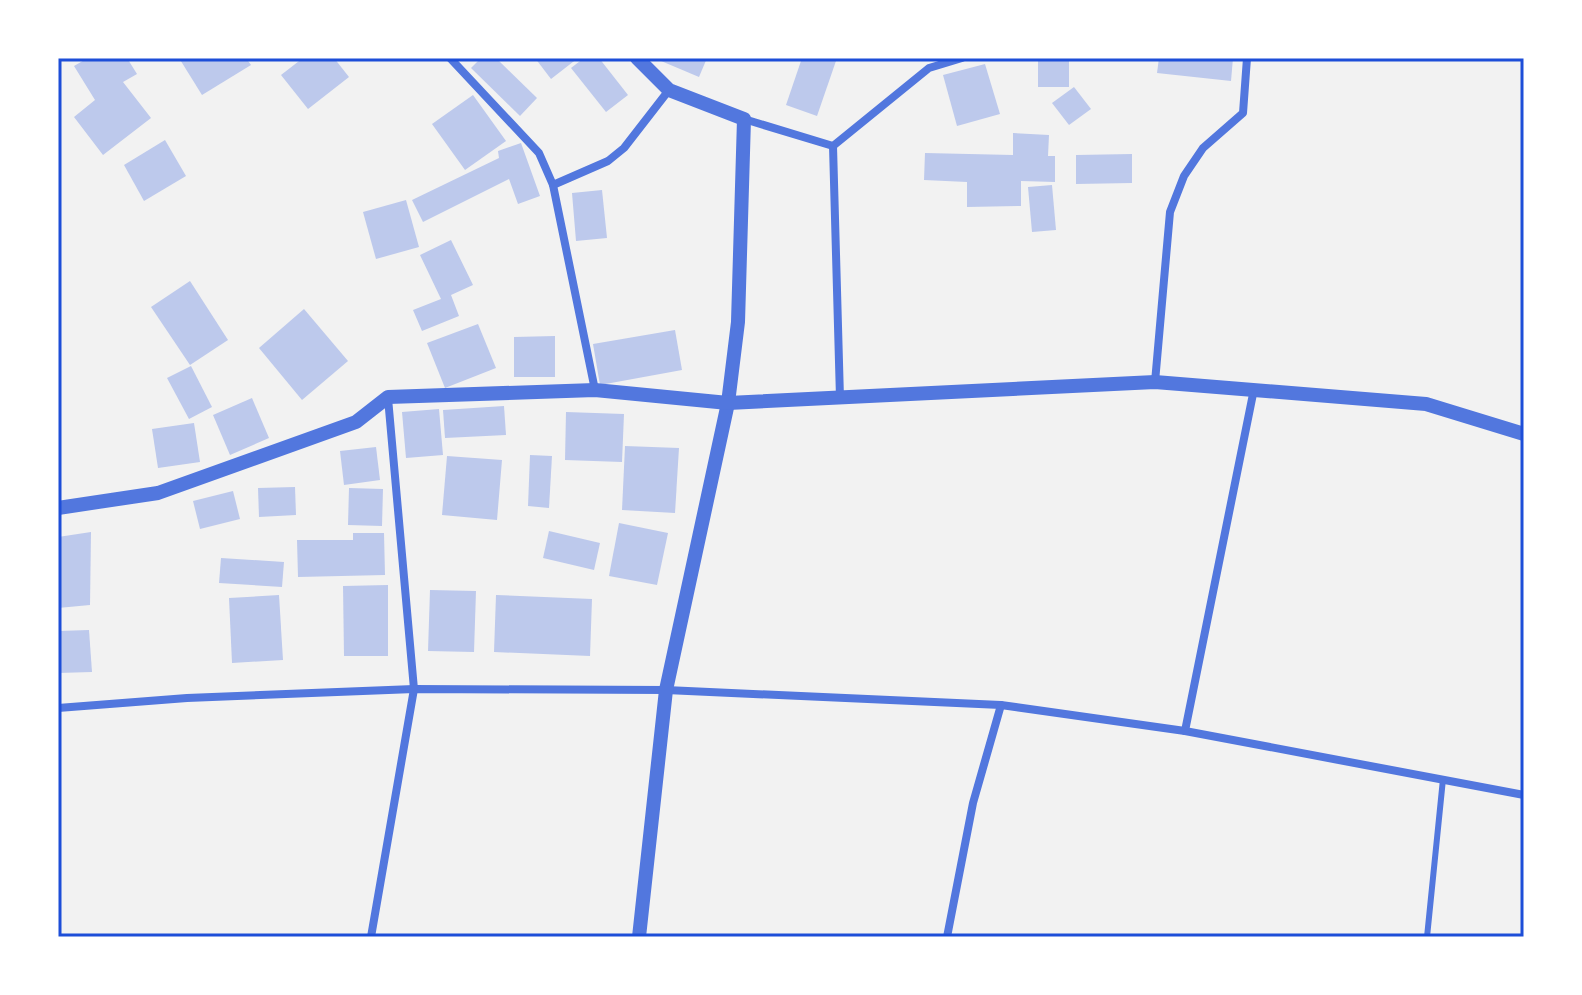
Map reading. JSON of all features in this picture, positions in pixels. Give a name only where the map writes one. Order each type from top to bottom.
[{"type":"street","points":[[450,58],[539,153],[553,185],[595,390]]},
{"type":"street","points":[[637,58],[669,90],[744,119],[833,146]]},
{"type":"street","points":[[833,146],[929,68],[962,58]]},
{"type":"street","points":[[1155,382],[1170,212],[1184,176],[1203,148],[1243,113],[1247,58]]},
{"type":"street","points":[[553,185],[608,161],[624,148],[669,90]]},
{"type":"street","points":[[639,937],[666,690],[728,403],[738,322],[744,119]]},
{"type":"street","points":[[833,146],[840,398]]},
{"type":"street","points":[[58,508],[158,493],[356,422],[388,397],[595,390],[728,403],[1155,382],[1426,404],[1524,434]]},
{"type":"street","points":[[1185,731],[1254,389]]},
{"type":"street","points":[[371,937],[414,689],[388,397]]},
{"type":"street","points":[[58,708],[187,698],[414,689],[666,690],[1001,705],[1185,731],[1524,795]]},
{"type":"street","points":[[947,937],[973,803],[1001,705]]},
{"type":"lane","points":[[1427,937],[1443,779]]},
{"type":"building","points":[[88,58],[127,58],[137,74],[123,82],[151,118],[103,155],[74,117],[95,100],[74,66]]},
{"type":"building","points":[[179,58],[246,58],[251,65],[202,95]]},
{"type":"building","points":[[303,58],[334,58],[349,77],[308,109],[281,75]]},
{"type":"building","points":[[481,58],[496,58],[537,98],[520,116],[471,68]]},
{"type":"building","points":[[535,58],[578,58],[551,79]]},
{"type":"building","points":[[584,58],[599,58],[628,95],[606,112],[571,68]]},
{"type":"building","points":[[654,58],[707,58],[699,77]]},
{"type":"building","points":[[802,58],[837,58],[817,116],[786,105]]},
{"type":"building","points":[[1159,58],[1233,58],[1231,81],[1157,73]]},
{"type":"building","points":[[1038,59],[1069,59],[1069,87],[1038,87]]},
{"type":"building","points":[[985,64],[1000,114],[957,126],[943,75]]},
{"type":"building","points":[[1074,87],[1091,109],[1069,125],[1052,103]]},
{"type":"building","points":[[473,95],[506,141],[465,170],[432,124]]},
{"type":"building","points":[[1013,133],[1049,135],[1048,156],[1055,156],[1055,182],[1021,181],[1021,206],[967,207],[967,182],[924,180],[925,153],[1013,155]]},
{"type":"building","points":[[165,140],[186,176],[144,201],[124,165]]},
{"type":"building","points":[[521,143],[540,196],[518,204],[509,179],[423,222],[412,200],[499,158],[498,151]]},
{"type":"building","points":[[1132,154],[1132,183],[1076,184],[1076,155]]},
{"type":"building","points":[[1052,185],[1056,230],[1032,232],[1028,187]]},
{"type":"building","points":[[602,190],[607,238],[576,241],[572,193]]},
{"type":"building","points":[[406,200],[419,247],[376,259],[363,212]]},
{"type":"building","points":[[451,240],[473,285],[451,295],[459,316],[422,331],[413,310],[441,299],[420,255]]},
{"type":"building","points":[[190,281],[228,340],[190,365],[151,307]]},
{"type":"building","points":[[304,309],[348,361],[302,400],[259,348]]},
{"type":"building","points":[[478,324],[496,368],[445,388],[427,343]]},
{"type":"building","points":[[675,330],[682,370],[600,385],[593,344]]},
{"type":"building","points":[[555,336],[555,377],[514,377],[514,337]]},
{"type":"building","points":[[191,366],[212,407],[189,419],[167,378]]},
{"type":"building","points":[[252,398],[269,438],[230,455],[213,415]]},
{"type":"building","points":[[504,406],[506,435],[445,438],[443,410]]},
{"type":"building","points":[[439,409],[443,455],[406,458],[402,412]]},
{"type":"building","points":[[566,412],[624,414],[622,462],[565,460]]},
{"type":"building","points":[[194,423],[200,462],[158,468],[152,429]]},
{"type":"building","points":[[625,446],[679,448],[675,513],[622,510]]},
{"type":"building","points":[[376,447],[380,480],[344,485],[340,451]]},
{"type":"building","points":[[530,455],[552,456],[549,508],[528,506]]},
{"type":"building","points":[[447,456],[502,460],[497,520],[442,515]]},
{"type":"building","points":[[295,487],[296,515],[259,517],[258,488]]},
{"type":"building","points":[[349,488],[383,489],[382,526],[348,525]]},
{"type":"building","points":[[233,491],[240,519],[200,529],[193,501]]},
{"type":"building","points":[[619,523],[668,533],[657,585],[609,576]]},
{"type":"building","points":[[549,531],[600,543],[594,570],[543,558]]},
{"type":"building","points":[[91,532],[90,605],[58,608],[58,537]]},
{"type":"building","points":[[353,533],[384,533],[385,575],[298,577],[297,540],[353,540]]},
{"type":"building","points":[[221,558],[284,562],[282,587],[219,583]]},
{"type":"building","points":[[388,585],[388,656],[344,656],[343,586]]},
{"type":"building","points":[[430,590],[476,591],[474,652],[428,651]]},
{"type":"building","points":[[279,595],[283,660],[232,663],[229,598]]},
{"type":"building","points":[[496,595],[592,599],[590,656],[494,652]]},
{"type":"building","points":[[89,630],[92,672],[58,673],[58,631]]}]
